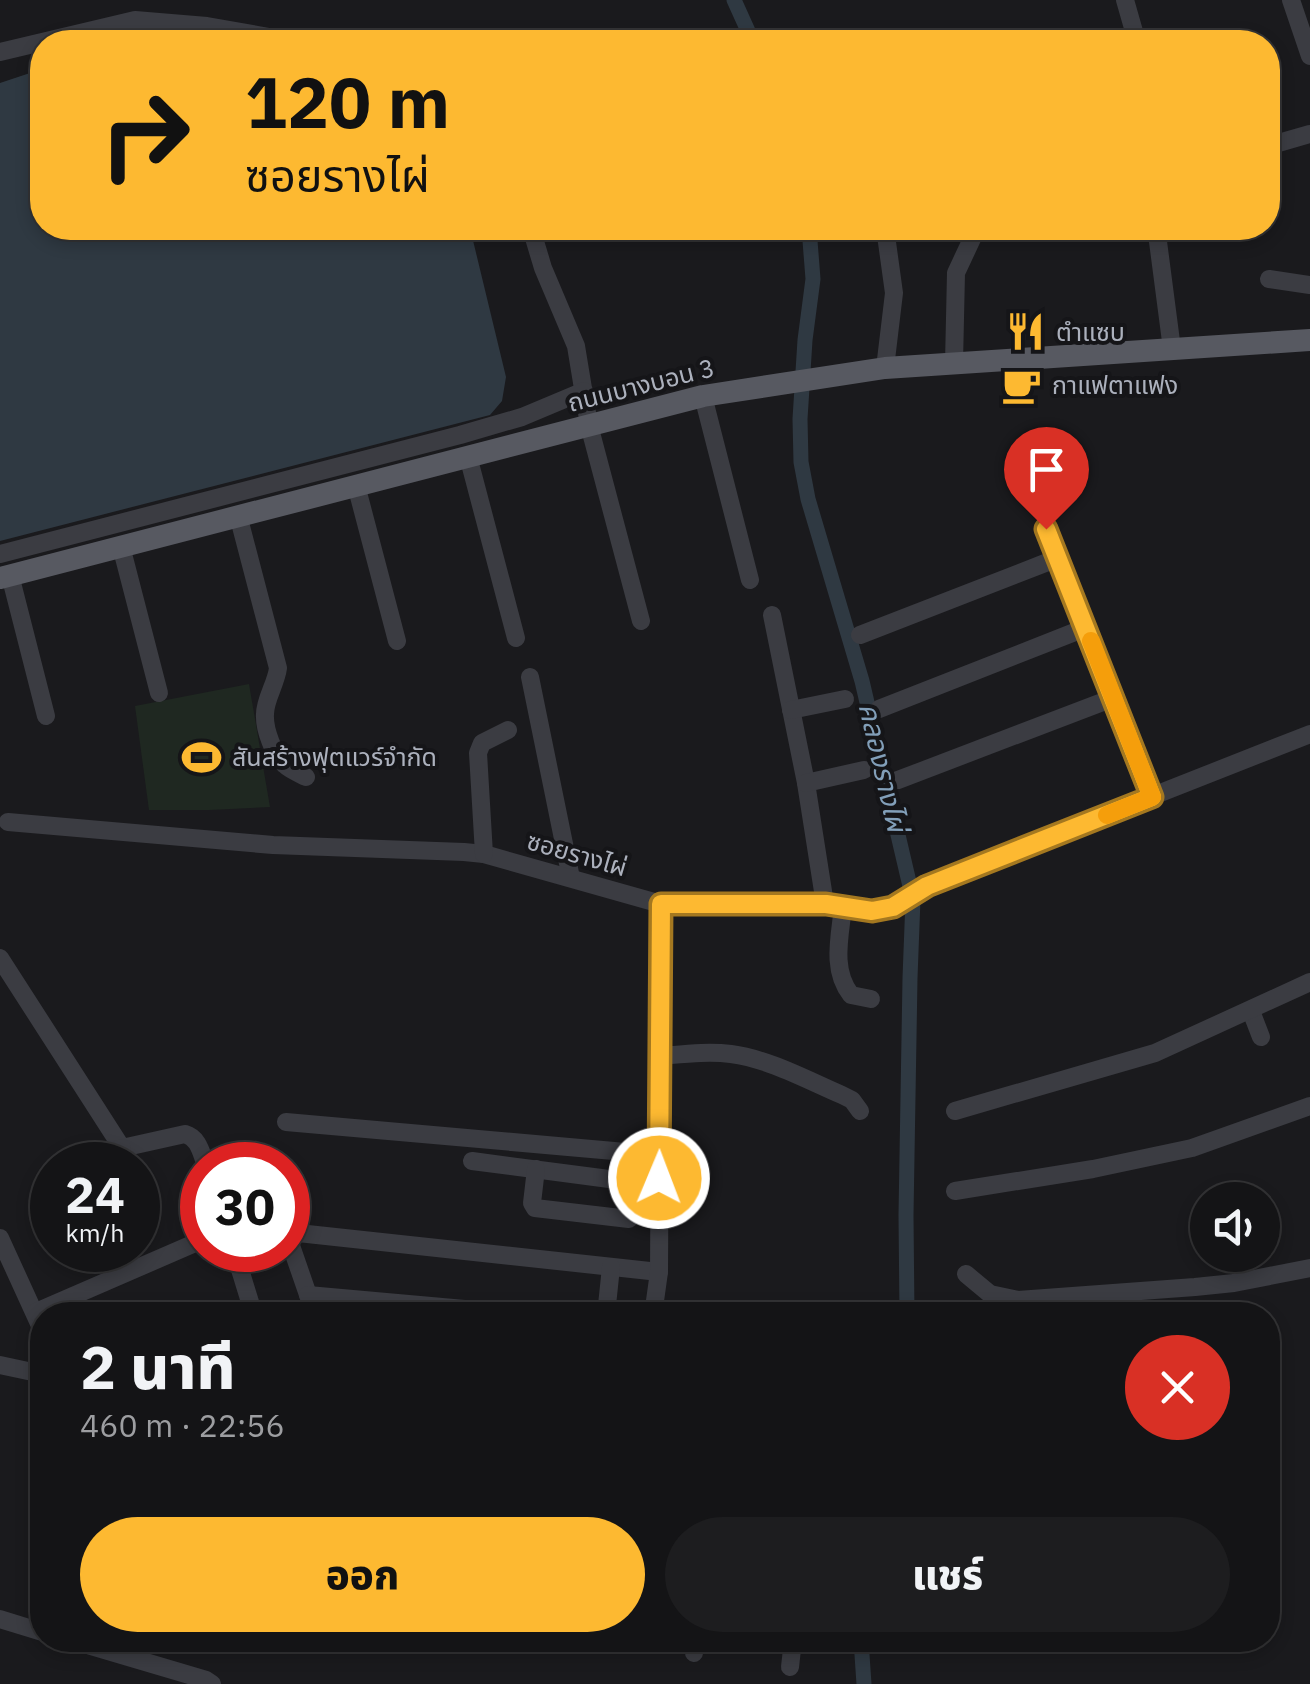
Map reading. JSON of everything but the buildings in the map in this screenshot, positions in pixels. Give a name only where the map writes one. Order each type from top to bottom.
[{"type":"main road","name":"ถนนบางบอน 3","points":[[3,569],[121,546],[702,396],[885,368],[1310,340]]},
{"type":"street","points":[[1125,0],[1133,30]]},
{"type":"street","points":[[1291,0],[1310,56]]},
{"type":"street","points":[[93,30],[135,20],[230,30]]},
{"type":"street","points":[[0,52],[30,45]]},
{"type":"street","points":[[1280,143],[1310,134]]},
{"type":"street","points":[[535,240],[576,346],[590,425],[641,621]]},
{"type":"street","points":[[885,368],[894,293],[887,240]]},
{"type":"street","points":[[954,363],[956,274],[972,240]]},
{"type":"street","points":[[1158,240],[1172,349]]},
{"type":"street","points":[[1270,280],[1310,285]]},
{"type":"street","points":[[46,716],[3,569],[522,418],[584,392]]},
{"type":"street","points":[[702,396],[750,580]]},
{"type":"street","points":[[468,456],[516,638]]},
{"type":"street","points":[[356,485],[397,641]]},
{"type":"street","points":[[238,515],[278,668],[264,712],[270,742],[285,765],[306,778]]},
{"type":"street","points":[[1046,529],[1152,797]]},
{"type":"street","points":[[121,546],[159,693]]},
{"type":"street","points":[[860,635],[1058,558]]},
{"type":"street","points":[[772,615],[834,906],[840,978],[851,995],[871,999]]},
{"type":"street","points":[[879,709],[1085,628]]},
{"type":"street","points":[[530,677],[571,878]]},
{"type":"street","points":[[791,710],[845,698]]},
{"type":"street","points":[[898,780],[1113,698]]},
{"type":"street","points":[[484,854],[478,753],[482,743],[508,730]]},
{"type":"street","name":"ซอยรางไผ่","points":[[8,822],[274,845],[484,854],[661,904],[834,906],[872,911],[893,907],[927,886],[1310,734]]},
{"type":"street","points":[[806,783],[864,770]]},
{"type":"street","points":[[654,1302],[659,1272],[661,904]]},
{"type":"street","points":[[0,958],[118,1142]]},
{"type":"street","points":[[954,1110],[1155,1053],[1310,982]]},
{"type":"street","points":[[1251,1010],[1262,1037]]},
{"type":"street","points":[[660,1056],[731,1054],[755,1060],[852,1100],[860,1110]]},
{"type":"street","points":[[955,1192],[1192,1148],[1310,1106]]},
{"type":"street","points":[[286,1122],[659,1156]]},
{"type":"street","points":[[149,1142],[185,1134],[196,1142]]},
{"type":"street","points":[[472,1161],[536,1169],[632,1182],[636,1200],[633,1216],[628,1219],[536,1208],[532,1203],[536,1169]]},
{"type":"street","points":[[636,1200],[658,1202]]},
{"type":"street","points":[[310,1234],[659,1272]]},
{"type":"street","points":[[0,1238],[31,1302]]},
{"type":"street","points":[[59,1302],[180,1250]]},
{"type":"street","points":[[607,1302],[611,1267]]},
{"type":"street","points":[[966,1274],[990,1294],[1018,1300],[1195,1288],[1310,1268]]},
{"type":"street","points":[[241,1272],[250,1302]]},
{"type":"street","points":[[300,1272],[310,1302]]},
{"type":"street","points":[[308,1295],[386,1302]]},
{"type":"street","points":[[0,1365],[30,1371]]},
{"type":"street","points":[[0,1619],[30,1628]]},
{"type":"street","points":[[112,1652],[212,1684]]},
{"type":"street","points":[[790,1668],[792,1652]]},
{"type":"shaded area","points":[[30,73],[30,240],[473,240],[506,377],[502,401],[490,415],[0,541],[0,83]]},
{"type":"shaded area","name":"สันสร้างฟุตแวร์จำกัด","points":[[249,684],[270,807],[149,810],[135,706]]},
{"type":"waterway","name":"คลองรางไผ่","points":[[734,0],[748,30]]},
{"type":"waterway","name":"คลองรางไผ่","points":[[810,240],[813,279],[805,340],[801,462],[808,499],[862,681],[913,899],[907,1302]]},
{"type":"waterway","name":"คลองรางไผ่","points":[[862,1652],[864,1684]]},
{"type":"slow traffic","points":[[1091,641],[1152,797],[1107,815]]},
{"type":"place","name":"ตำแซบ","points":[[1026,332]]},
{"type":"place","name":"กาแฟตาแฟง","points":[[1022,385]]},
{"type":"place","name":"สันสร้างฟุตแวร์จำกัด","points":[[202,757]]},
{"type":"route","points":[[659,1178],[661,904],[826,904],[872,911],[893,907],[927,886],[1152,797],[1046,529]]}]
